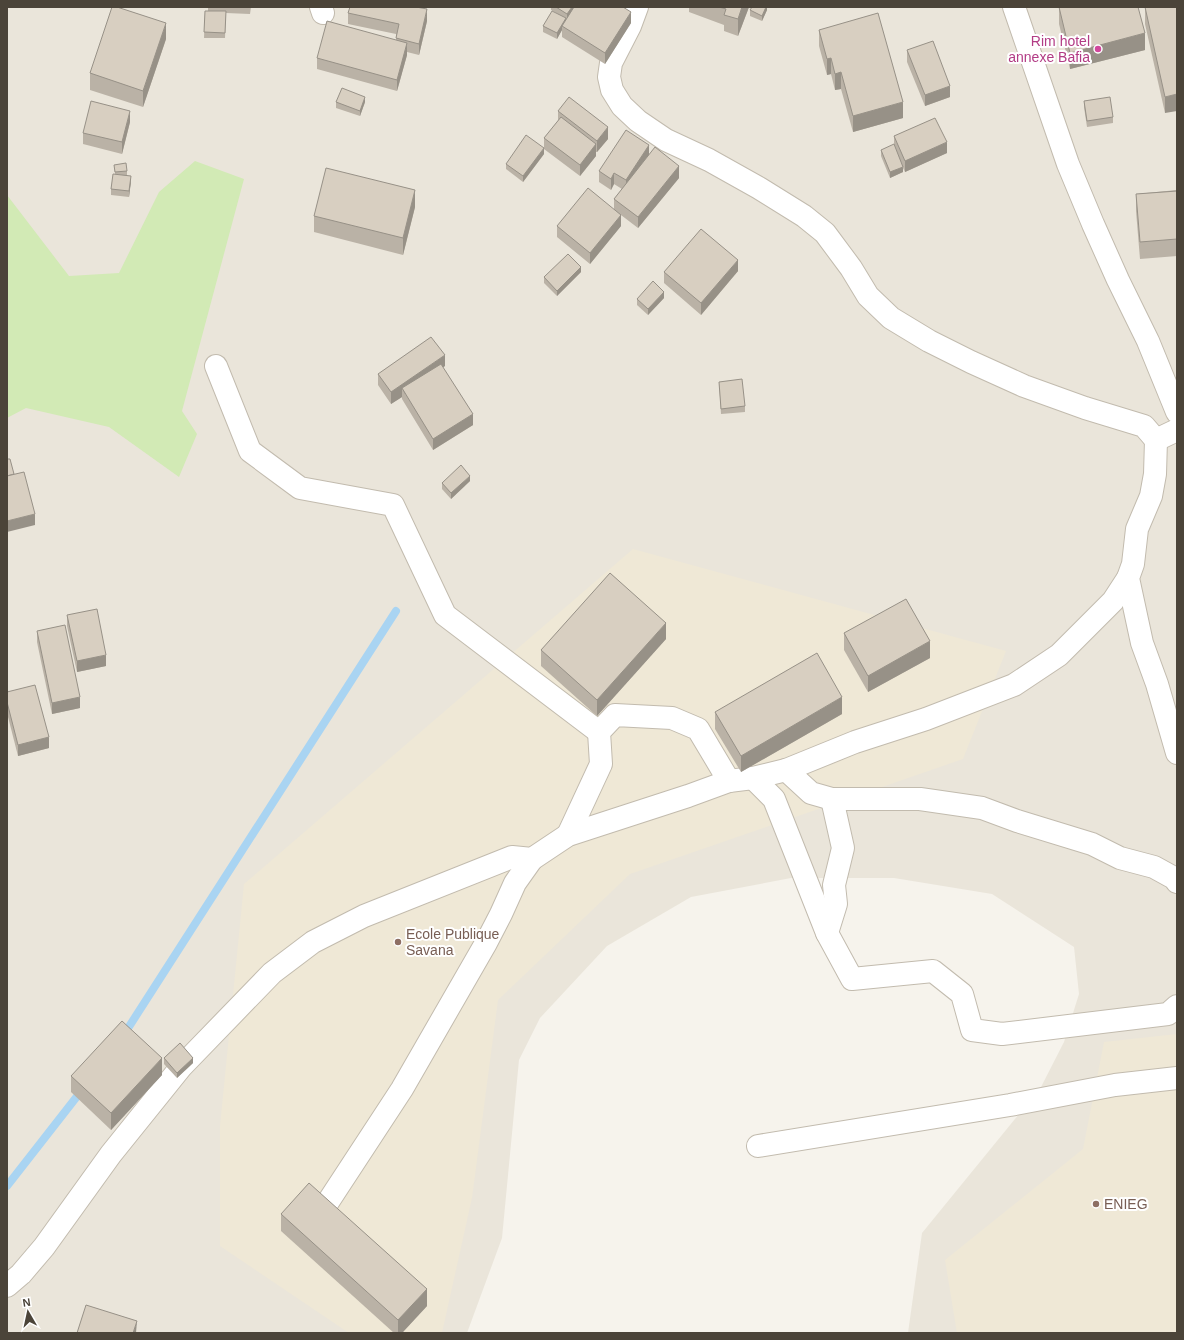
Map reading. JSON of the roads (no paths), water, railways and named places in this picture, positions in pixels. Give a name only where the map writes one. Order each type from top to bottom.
[{"type":"street","points":[[326,1205],[402,1089],[486,943],[515,883],[532,859],[568,835],[729,781],[753,778],[786,770],[855,742],[926,719],[1014,685],[1059,655],[1113,601],[1128,578],[1134,564],[1137,528],[1151,496],[1155,474],[1156,440],[1144,426],[1084,408],[1024,386],[971,362],[891,318],[868,296],[851,268],[825,233],[804,216],[759,188],[709,160],[666,140],[638,121],[622,106],[612,90],[609,77],[611,63],[630,26],[637,7]]},
{"type":"street","points":[[1014,7],[1071,170],[1118,280],[1148,341],[1177,412]]},
{"type":"street","points":[[216,366],[250,451],[300,488],[394,505],[445,615],[599,732]]},
{"type":"street","points":[[1156,440],[1177,430]]},
{"type":"street","points":[[1128,578],[1142,643],[1157,684],[1177,753]]},
{"type":"street","points":[[568,835],[601,764],[599,732],[615,715],[672,718],[698,729],[729,781]]},
{"type":"street","points":[[786,770],[811,793],[832,799],[920,799],[982,808],[1017,821],[1092,844],[1120,858],[1154,868],[1174,878],[1177,882]]},
{"type":"street","points":[[753,778],[774,799],[827,933],[852,979],[933,971],[962,994],[972,1030],[1002,1034],[1168,1014],[1177,1006]]},
{"type":"street","points":[[827,933],[836,904],[834,885],[843,848],[832,799]]},
{"type":"street","points":[[7,1286],[21,1274],[44,1247],[111,1154],[181,1067],[272,973],[313,942],[364,916],[512,857],[532,859]]},
{"type":"street","points":[[758,1146],[1010,1105],[1115,1085],[1177,1078]]},
{"type":"waterway","points":[[123,1036],[396,611]]},
{"type":"waterway","points":[[7,1186],[82,1090]]},
{"type":"place","name":"Rim hotel annexe Bafia","points":[[1098,49]]},
{"type":"place","name":"Ecole Publique Savana","points":[[398,942]]},
{"type":"place","name":"ENIEG","points":[[1096,1204]]}]
